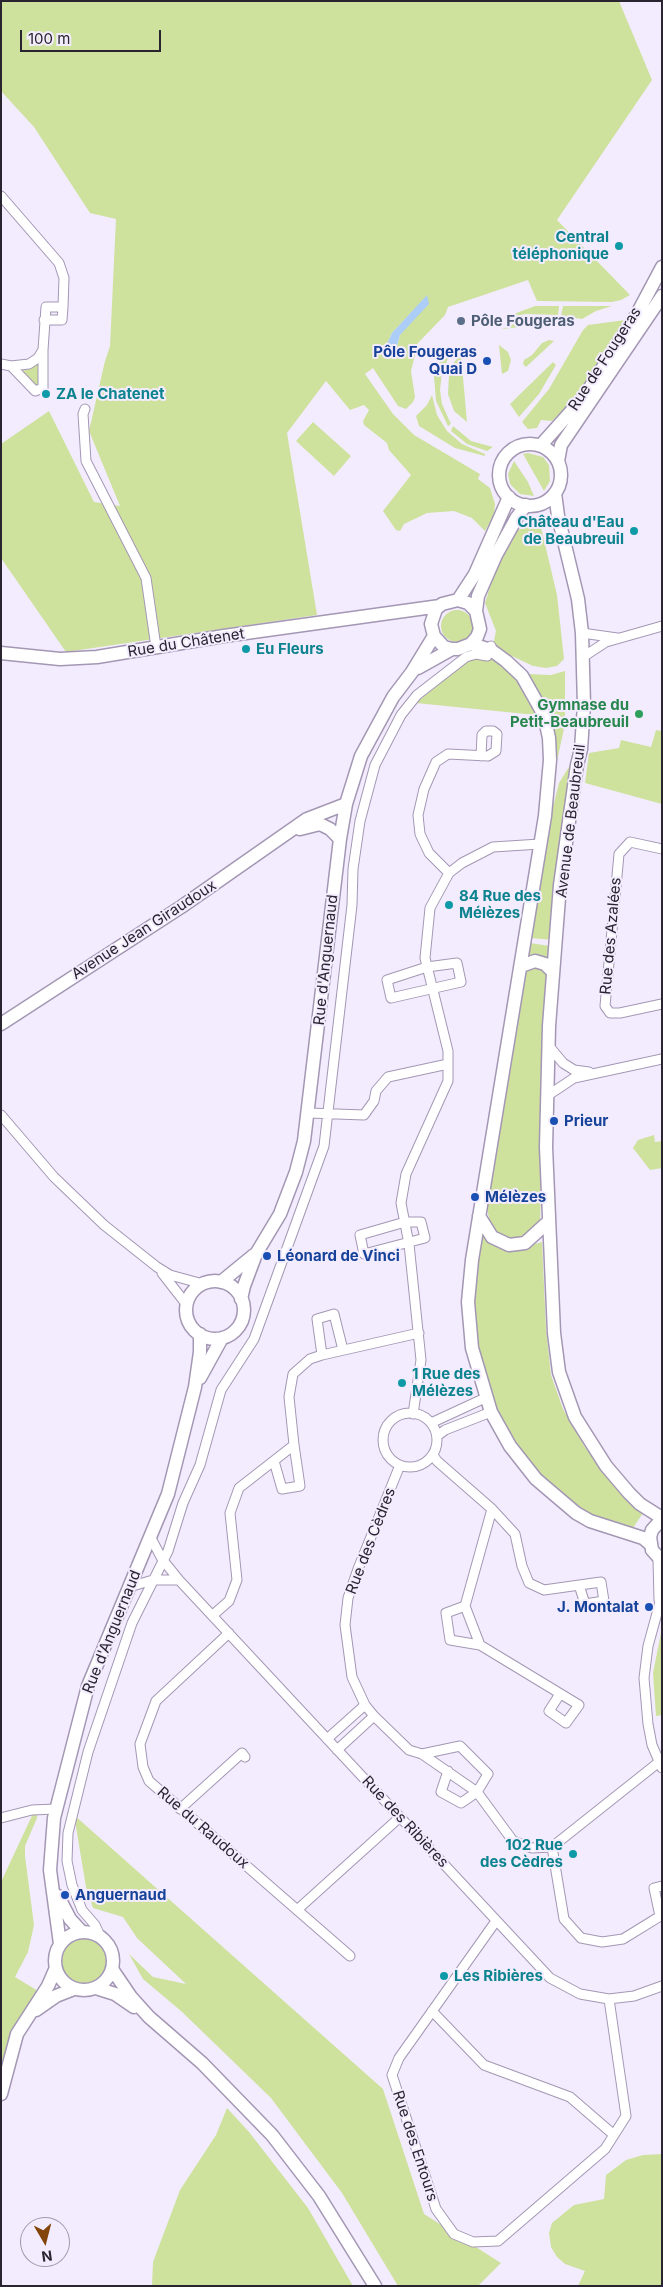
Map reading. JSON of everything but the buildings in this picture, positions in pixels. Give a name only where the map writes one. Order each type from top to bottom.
[{"type":"main road","name":"Rue de Fougeras","points":[[541,445],[584,397],[637,314],[662,267]]},
{"type":"main road","name":"Rue de Fougeras","points":[[558,461],[561,445],[662,296]]},
{"type":"main road","points":[[526,444],[541,445],[551,452],[558,461],[561,472],[560,483],[555,492],[542,503],[526,505],[509,498],[502,489],[499,468],[503,458],[518,446],[526,444]]},
{"type":"main road","name":"Avenue de Beaubreuil","points":[[555,492],[558,516],[578,599],[582,633],[584,706],[581,749],[577,765],[560,885],[548,1045],[548,1222],[555,1349],[559,1372],[569,1405],[606,1466],[640,1504],[662,1519],[652,1530],[650,1544]]},
{"type":"main road","points":[[458,600],[475,574],[509,498]]},
{"type":"main road","points":[[471,644],[477,637],[480,629],[476,611],[478,596],[496,555],[517,517],[526,505]]},
{"type":"main road","points":[[440,606],[450,601],[458,600],[468,604],[476,611]]},
{"type":"main road","name":"Rue du Châtenet","points":[[1,653],[72,659],[440,606]]},
{"type":"main road","name":"Rue d'Anguernaud","points":[[196,1387],[222,1338],[230,1334],[242,1321],[244,1312],[241,1299],[244,1286],[256,1254],[280,1214],[296,1172],[309,1113],[340,839],[346,804],[361,756],[393,697],[412,672],[432,630],[433,616],[440,606]]},
{"type":"main road","name":"Rue du Châtenet","points":[[399,611],[421,617],[432,630]]},
{"type":"main road","points":[[432,630],[438,642],[452,649]]},
{"type":"main road","name":"Avenue de Beaubreuil","points":[[471,644],[491,648],[522,676],[544,715],[549,738],[550,760],[540,844],[479,1216],[468,1302],[472,1348],[485,1398],[491,1412],[510,1446],[536,1479],[576,1513],[607,1528],[643,1538],[650,1544]]},
{"type":"main road","name":"Rue d'Anguernaud","points":[[412,672],[434,657],[452,649],[458,649],[471,644]]},
{"type":"main road","name":"Avenue Jean Giraudoux","points":[[1,1024],[181,907],[313,816],[346,804]]},
{"type":"main road","name":"Avenue Jean Giraudoux","points":[[285,836],[308,826],[320,824],[330,829],[340,839]]},
{"type":"main road","points":[[521,966],[535,961],[545,964],[553,972]]},
{"type":"main road","points":[[479,1216],[492,1237],[509,1245],[525,1243],[548,1222]]},
{"type":"main road","name":"Rue d'Anguernaud","points":[[221,1282],[256,1254]]},
{"type":"main road","points":[[222,1338],[206,1338],[188,1320],[187,1305],[192,1293],[202,1284],[221,1282],[234,1288],[241,1299]]},
{"type":"main road","name":"Rue d'Anguernaud","points":[[60,1944],[50,1870],[56,1809],[88,1686],[152,1538],[168,1494],[196,1387],[200,1334]]},
{"type":"main road","points":[[650,1544],[660,1560]]},
{"type":"main road","name":"Rue d'Anguernaud","points":[[52,1882],[64,1909],[82,1932]]},
{"type":"main road","points":[[82,1932],[101,1938],[112,1952],[112,1968],[106,1980],[96,1988],[81,1991],[62,1982],[55,1970],[54,1956],[60,1944],[70,1935],[82,1932]]},
{"type":"main road","points":[[112,1968],[132,1997],[149,2017]]},
{"type":"main road","points":[[1,2094],[17,2034],[32,2013],[55,1970]]},
{"type":"main road","points":[[96,1988],[115,1994],[149,2017],[202,2063],[272,2135],[319,2196],[375,2286]]},
{"type":"main road","points":[[32,2013],[51,1999],[74,1989]]},
{"type":"street","points":[[1,196],[59,263],[64,278],[62,320],[44,320]]},
{"type":"street","points":[[11,366],[35,391],[43,388],[44,320],[46,307],[62,307]]},
{"type":"street","points":[[1,364],[11,366],[29,364],[38,358],[43,350]]},
{"type":"street","points":[[85,408],[83,414],[86,461],[146,578],[156,647]]},
{"type":"street","points":[[583,656],[598,646],[619,638],[662,626]]},
{"type":"street","points":[[582,633],[619,638]]},
{"type":"street","points":[[101,1938],[95,1925],[82,1910],[72,1886],[68,1861],[68,1833],[88,1752],[132,1623],[162,1559],[168,1551],[184,1503],[200,1465],[221,1390],[254,1339],[324,1146],[326,1114],[352,906],[353,869],[360,821],[375,765],[401,715],[418,696],[466,657],[476,654],[487,656],[491,648]]},
{"type":"street","points":[[449,873],[429,853],[420,834],[418,815],[424,789],[436,762],[448,754],[481,756]]},
{"type":"street","name":"Rue des Azalées","points":[[662,849],[630,842],[619,854],[605,1006],[610,1013],[620,1013],[662,1004]]},
{"type":"street","points":[[413,1414],[421,1360],[409,1244],[401,1203],[406,1174],[448,1081],[448,1051],[425,958],[430,908],[449,873],[493,846],[540,844]]},
{"type":"street","points":[[457,962],[461,982],[433,990],[391,998],[387,980],[427,967],[457,962]]},
{"type":"street","points":[[548,1045],[563,1063],[574,1070],[594,1073]]},
{"type":"street","points":[[547,1096],[574,1078],[662,1059]]},
{"type":"street","points":[[309,1113],[364,1115],[371,1109],[376,1091],[388,1077],[448,1064]]},
{"type":"street","points":[[1,1115],[30,1151],[104,1225],[170,1275],[202,1284]]},
{"type":"street","points":[[405,1222],[420,1222],[425,1238],[409,1244],[364,1254],[360,1236],[405,1222]]},
{"type":"street","points":[[157,1267],[187,1305]]},
{"type":"street","points":[[322,1355],[317,1319],[334,1314],[343,1350]]},
{"type":"street","points":[[274,1461],[282,1489],[300,1486],[288,1397],[293,1374],[310,1359],[322,1355],[419,1333]]},
{"type":"street","points":[[431,1423],[485,1398]]},
{"type":"street","points":[[437,1436],[431,1423],[413,1414],[396,1418],[385,1430],[384,1447],[387,1454],[400,1465],[418,1466],[433,1454],[437,1436],[444,1430],[491,1412]]},
{"type":"street","points":[[213,1615],[229,1601],[237,1580],[230,1513],[239,1488],[294,1446]]},
{"type":"street","points":[[433,1454],[437,1461],[492,1509],[515,1534],[522,1566],[529,1583],[544,1590],[579,1585]]},
{"type":"street","name":"Rue des Cèdres","points":[[400,1465],[348,1598],[345,1625],[352,1677],[365,1706],[374,1716],[409,1750],[422,1754],[477,1792],[513,1841],[532,1848],[552,1847]]},
{"type":"street","points":[[480,1645],[465,1606],[492,1509]]},
{"type":"street","name":"Rue des Ribières","points":[[152,1538],[162,1559],[179,1580],[550,1978],[580,1994],[609,1999],[634,1996],[662,1986]]},
{"type":"street","points":[[660,1560],[660,1597],[648,1646],[644,1678],[648,1724],[660,1765],[552,1847],[564,1919],[581,1938],[602,1942],[623,1939],[661,1916],[654,1888],[662,1886]]},
{"type":"street","points":[[129,1588],[153,1580],[179,1580]]},
{"type":"street","points":[[465,1606],[446,1613],[450,1640],[480,1645],[560,1694]]},
{"type":"street","name":"Rue du Raudoux","points":[[229,1634],[156,1701],[140,1744],[143,1766],[149,1781],[350,1956]]},
{"type":"street","points":[[328,1738],[365,1706]]},
{"type":"street","points":[[337,1750],[374,1716]]},
{"type":"street","points":[[422,1754],[460,1746],[488,1774],[477,1792],[461,1803],[441,1792],[448,1771]]},
{"type":"street","points":[[180,1809],[242,1753],[245,1757]]},
{"type":"street","points":[[1,1818],[32,1810],[56,1809]]},
{"type":"street","points":[[297,1910],[399,1818]]},
{"type":"street","name":"Rue des Entours","points":[[496,1921],[399,2058],[392,2075],[436,2208],[454,2234],[474,2242],[498,2241],[605,2149],[626,2116],[609,1999]]},
{"type":"street","points":[[432,2011],[484,2065],[570,2097],[614,2134]]},
{"type":"green space","points":[[1,1],[619,1],[652,80],[557,220],[630,295],[612,302],[537,301],[528,280],[448,307],[445,315],[418,343],[411,371],[415,397],[406,409],[398,406],[373,368],[365,374],[393,414],[414,435],[480,474],[478,479],[490,488],[495,504],[494,515],[485,531],[472,518],[454,511],[427,513],[404,524],[400,531],[396,530],[383,511],[411,475],[389,450],[387,443],[364,425],[363,421],[369,410],[364,405],[350,410],[326,381],[287,433],[317,615],[66,652],[1,558],[1,444],[49,411],[94,502],[120,506],[89,431],[110,346],[116,219],[90,213],[34,127],[1,91]],"holes":[[[427,296],[400,335],[397,346],[392,349],[389,358],[385,355],[386,346],[392,333]]]},
{"type":"green space","points":[[535,306],[559,306],[558,315],[526,314],[503,318]]},
{"type":"green space","points":[[563,306],[612,306],[596,311],[582,319],[561,316]]},
{"type":"green space","points":[[543,320],[556,323],[502,329],[519,322]]},
{"type":"green space","points":[[625,320],[576,398],[552,421],[541,420],[537,428],[528,429],[522,422],[549,389],[583,330],[588,325]]},
{"type":"green space","points":[[549,340],[554,341],[526,367],[523,364],[524,360],[532,355],[542,343]]},
{"type":"green space","points":[[499,345],[508,352],[511,360],[508,371],[502,374]]},
{"type":"green space","points":[[448,352],[450,354],[442,372],[440,390],[442,404],[451,424],[448,426],[436,401],[434,376],[439,363]]},
{"type":"green space","points":[[461,355],[467,422],[454,411],[448,394],[449,374],[454,362]]},
{"type":"green space","points":[[553,362],[556,365],[539,394],[519,417],[510,404]]},
{"type":"green space","points":[[39,363],[40,376],[38,385],[35,385],[20,371],[30,369]]},
{"type":"green space","points":[[432,395],[437,415],[447,431],[462,444],[485,454],[485,456],[455,448],[419,426],[416,416],[427,405]]},
{"type":"green space","points":[[313,422],[351,456],[334,476],[296,441]]},
{"type":"green space","points":[[453,426],[471,441],[493,447],[487,451],[467,444],[451,431]]},
{"type":"green space","points":[[528,453],[543,457],[549,465],[550,481],[544,491],[523,454]]},
{"type":"green space","points":[[514,461],[528,482],[534,496],[520,494],[510,484],[508,474]]},
{"type":"green space","points":[[540,523],[557,595],[564,659],[557,666],[546,668],[533,666],[495,648],[493,645],[496,631],[485,603],[494,574],[518,530]]},
{"type":"green space","points":[[457,610],[463,611],[468,615],[472,620],[472,632],[468,637],[463,641],[457,642],[451,641],[446,637],[442,632],[441,626],[442,620],[446,615],[451,611]]},
{"type":"green space","points":[[478,657],[494,659],[509,670],[525,690],[536,715],[416,703],[468,660]]},
{"type":"green space","points":[[565,671],[565,724],[551,789],[554,752],[528,674],[551,675]]},
{"type":"green space","points":[[656,730],[662,731],[662,804],[585,783],[589,753],[619,748],[621,740],[651,747]]},
{"type":"green space","points":[[572,762],[553,940],[531,938],[552,811],[559,783]]},
{"type":"green space","points":[[530,943],[550,946],[549,962],[528,957]]},
{"type":"green space","points":[[534,965],[545,969],[548,977],[544,1047],[540,1226],[526,1238],[510,1240],[492,1229],[486,1206],[524,976],[528,968]]},
{"type":"green space","points":[[654,1135],[655,1142],[662,1141],[662,1168],[650,1170],[633,1148],[638,1140]]},
{"type":"green space","points":[[483,1229],[520,1248],[542,1242],[546,1329],[551,1375],[563,1409],[585,1447],[610,1480],[643,1513],[633,1528],[603,1520],[583,1511],[548,1484],[516,1445],[504,1424],[492,1399],[476,1343],[474,1316],[475,1283]]},
{"type":"green space","points":[[662,1628],[662,1715],[656,1716],[653,1673]]},
{"type":"green space","points":[[37,1805],[37,1818],[25,1846],[34,1925],[28,1952],[15,1977],[38,1991],[1,2094],[1,1882]]},
{"type":"green space","points":[[74,1815],[383,2089],[424,2214],[501,2263],[478,2286],[398,2286],[342,2193],[271,2098],[181,2011],[143,1979],[129,1954],[153,1977],[186,1984],[137,1938],[123,1917],[93,1908],[86,1887]]},
{"type":"green space","points":[[84,1939],[96,1943],[102,1949],[106,1961],[102,1973],[96,1979],[84,1983],[72,1979],[66,1973],[62,1961],[66,1949],[72,1943]]},
{"type":"green space","points":[[227,2108],[249,2132],[308,2208],[353,2286],[152,2286],[153,2262],[180,2190],[216,2135]]},
{"type":"green space","points":[[662,2154],[662,2286],[578,2286],[585,2271],[565,2264],[557,2257],[551,2247],[549,2233],[552,2223],[574,2205],[604,2199],[606,2175],[626,2160],[643,2155]]},
{"type":"water","points":[[427,295],[429,304],[400,335],[397,346],[392,349],[389,358],[385,355],[386,346],[392,333]]},
{"type":"place","name":"Central téléphonique","points":[[619,246]]},
{"type":"place","name":"Pôle Fougeras","points":[[461,321]]},
{"type":"place","name":"Pôle Fougeras Quai D","points":[[487,361]]},
{"type":"place","name":"ZA le Chatenet","points":[[46,394]]},
{"type":"place","name":"Château d'Eau de Beaubreuil","points":[[634,531]]},
{"type":"place","name":"Eu Fleurs","points":[[246,649]]},
{"type":"place","name":"Gymnase du Petit-Beaubreuil","points":[[639,714]]},
{"type":"place","name":"84 Rue des Mélèzes","points":[[449,905]]},
{"type":"place","name":"Prieur","points":[[554,1121]]},
{"type":"place","name":"Mélèzes","points":[[475,1197]]},
{"type":"place","name":"Léonard de Vinci","points":[[267,1256]]},
{"type":"place","name":"1 Rue des Mélèzes","points":[[402,1383]]},
{"type":"place","name":"J. Montalat","points":[[649,1607]]},
{"type":"place","name":"102 Rue des Cèdres","points":[[573,1854]]},
{"type":"place","name":"Anguernaud","points":[[65,1895]]},
{"type":"place","name":"Les Ribières","points":[[444,1976]]}]
